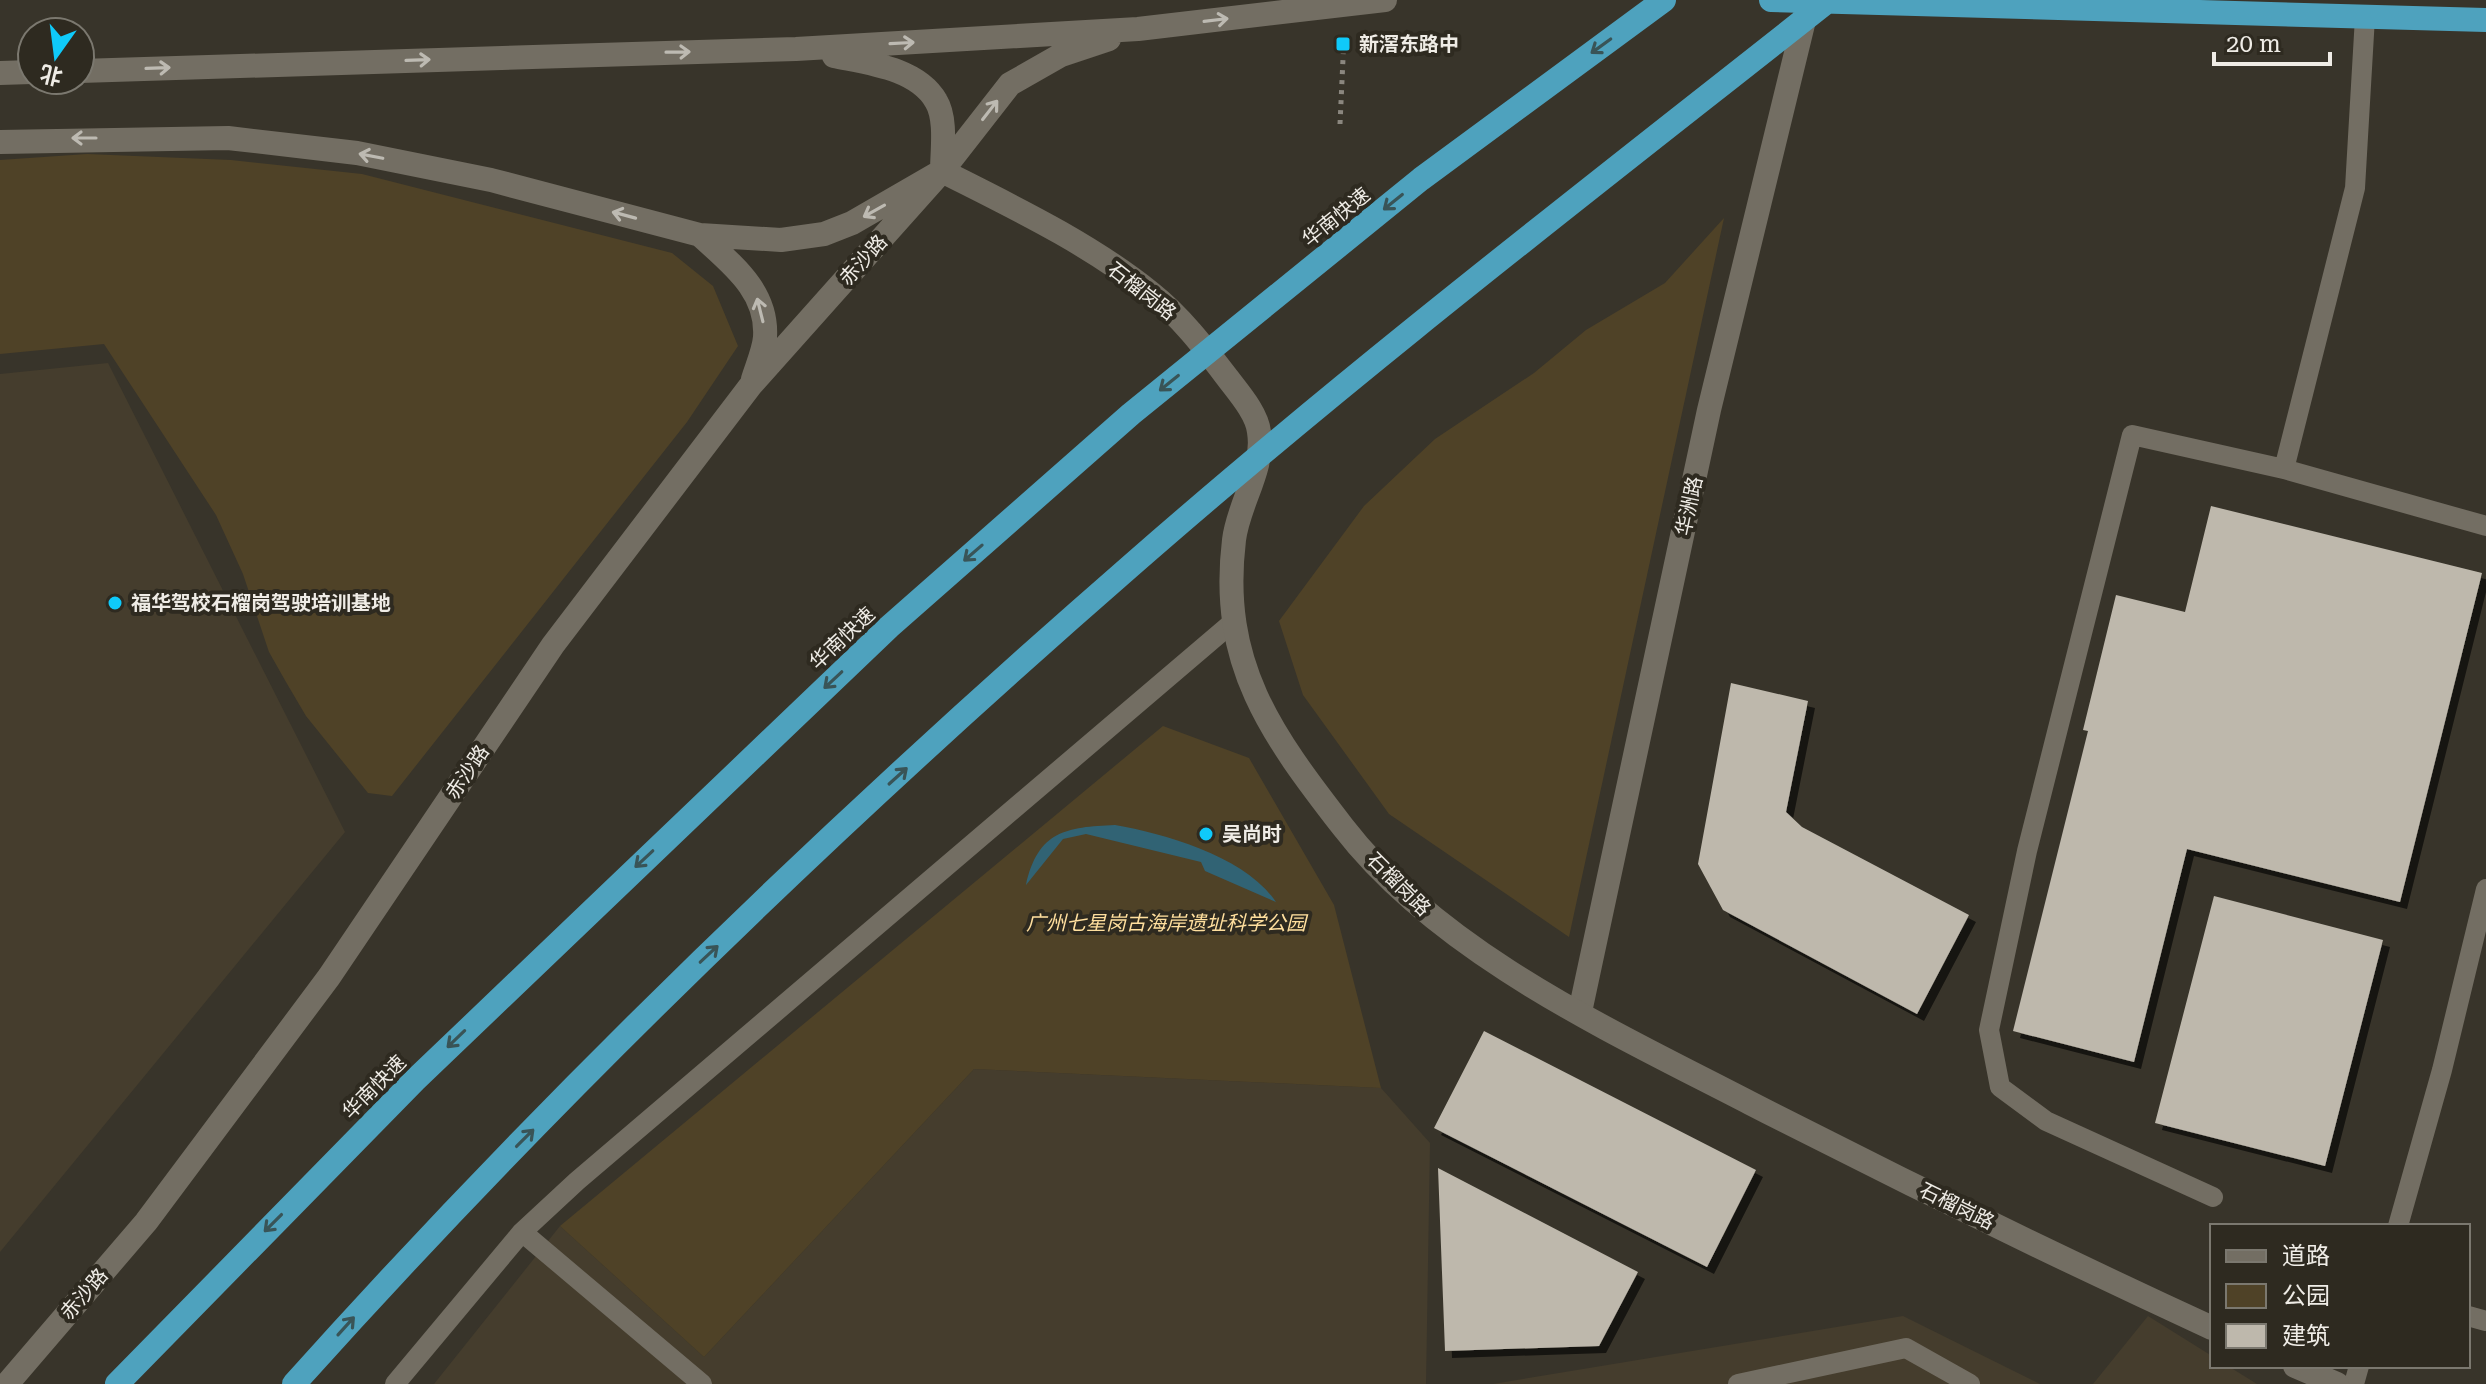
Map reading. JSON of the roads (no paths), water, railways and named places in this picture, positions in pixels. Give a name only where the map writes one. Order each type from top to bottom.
[{"type":"highway","name":"华南快速","points":[[117,1384],[415,1080],[889,627],[1131,414],[1421,179],[1664,0]]},
{"type":"highway","points":[[1771,0],[2486,20]]},
{"type":"highway","points":[[294,1384],[434,1228],[692,971],[882,791],[1135,562],[1819,1]]},
{"type":"main road","points":[[96,71],[796,49],[1138,29],[1385,0]]},
{"type":"main road","name":"华洲路","points":[[1580,1012],[1709,410],[1819,1]]},
{"type":"main road","name":"赤沙路","points":[[7,1384],[146,1222],[329,977],[553,645],[751,385],[942,171],[1010,84],[1061,55],[1138,29]]},
{"type":"main road","points":[[0,142],[228,138],[357,153],[491,180],[700,235],[781,240],[824,234],[852,223],[942,171],[942,127],[937,102],[911,78],[878,65],[796,49]]},
{"type":"main road","name":"石榴岗路","points":[[942,171],[1023,212],[1153,294],[1191,332],[1251,412],[1260,431],[1258,465],[1234,538],[1233,622],[1243,670],[1280,743],[1347,833],[1445,930],[1580,1012],[1849,1154],[2210,1327]]},
{"type":"main road","points":[[700,235],[749,281],[761,305],[765,337],[751,385]]},
{"type":"main road","points":[[2300,1368],[2337,1384]]},
{"type":"lane","points":[[2284,469],[2355,188],[2365,17]]},
{"type":"lane","points":[[2213,1197],[2046,1121],[2000,1087],[1989,1030],[2027,851],[2132,435],[2284,469],[2486,526]]},
{"type":"lane","points":[[395,1384],[522,1232],[601,1160],[1233,622]]},
{"type":"lane","points":[[2399,1224],[2442,1070],[2486,889]]},
{"type":"lane","points":[[522,1232],[702,1384]]},
{"type":"lane","points":[[1738,1384],[1906,1348],[1970,1384]]},
{"type":"water","points":[[1115,825],[1180,841],[1225,860],[1263,886],[1276,902],[1205,871],[1201,862],[1086,834],[1063,839],[1026,885],[1038,853],[1057,836],[1082,828]]},
{"type":"place","name":"新滘东路中","points":[[1343,44]]},
{"type":"place","name":"福华驾校石榴岗驾驶培训基地","points":[[115,603]]},
{"type":"place","name":"吴尚时","points":[[1206,834]]},
{"type":"park label","name":"广州七星岗古海岸遗址科学公园","points":[[1166,923]]}]
